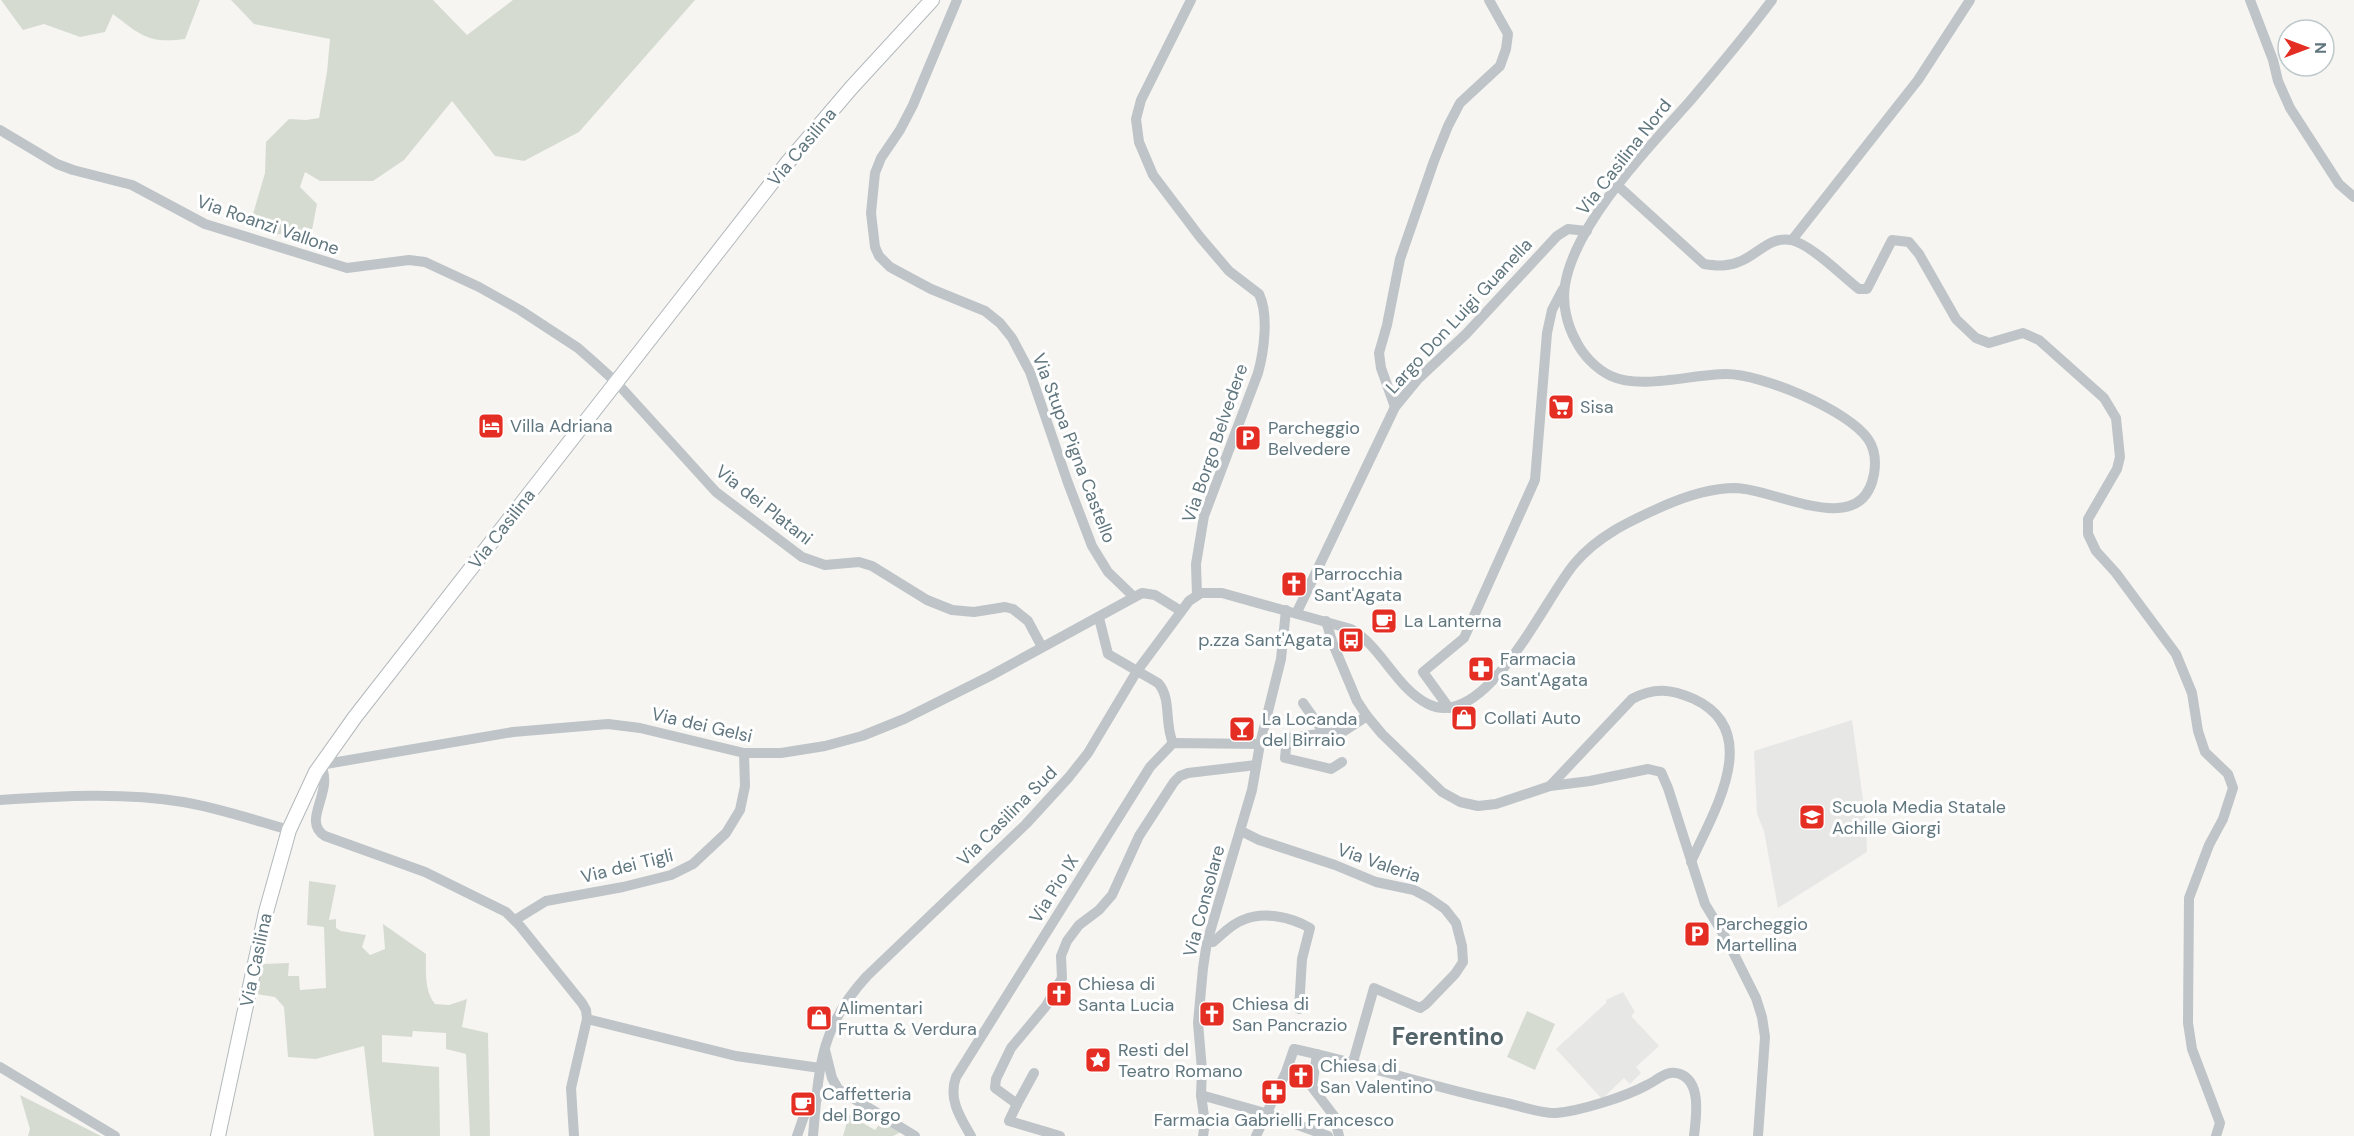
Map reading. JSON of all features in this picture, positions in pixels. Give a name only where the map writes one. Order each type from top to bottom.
[{"type":"main road","name":"Via Casilina","points":[[218,1135],[266,912],[289,830],[320,765],[355,717],[803,144],[932,0]]},
{"type":"street","name":"Via Stupa Pigna Castello","points":[[957,0],[913,105],[875,172],[871,213],[875,247],[879,256],[890,267],[939,292],[985,311],[1000,323],[1012,338],[1030,372],[1092,546],[1107,572],[1134,597]]},
{"type":"street","name":"Via Borgo Belvedere","points":[[1191,0],[1141,100],[1137,119],[1139,142],[1154,175],[1200,237],[1229,271],[1259,294],[1264,317],[1259,368],[1202,523],[1196,564],[1197,595]]},
{"type":"street","points":[[1395,407],[1379,353],[1400,260],[1448,126],[1460,103],[1500,66],[1506,49],[1508,33],[1489,0]]},
{"type":"street","name":"Via Casilina Nord","points":[[1449,708],[1470,701],[1487,687],[1513,654],[1574,564],[1595,543],[1619,526],[1679,499],[1703,492],[1736,488],[1763,492],[1811,506],[1836,509],[1857,504],[1869,489],[1874,474],[1875,454],[1870,441],[1856,425],[1806,398],[1765,380],[1725,374],[1630,381],[1611,376],[1590,362],[1578,345],[1569,327],[1565,310],[1564,286],[1572,261],[1587,231],[1618,186],[1723,63],[1773,0]]},
{"type":"street","points":[[1792,240],[1918,80],[1970,0]]},
{"type":"street","points":[[2250,0],[2273,60],[2278,81],[2290,108],[2339,184],[2354,197]]},
{"type":"street","name":"Via Roanzi Vallone","points":[[0,130],[57,164],[132,185],[205,224],[335,266],[358,268],[409,260],[425,262],[479,287],[520,310],[578,348],[617,383]]},
{"type":"street","points":[[1618,186],[1704,264],[1729,265],[1742,261],[1769,243],[1780,239],[1792,240],[1807,248],[1859,289],[1867,289],[1892,240],[1909,242],[1919,254],[1956,319],[1976,338],[1989,343],[2016,334],[2030,335],[2082,377],[2104,399],[2116,418],[2120,445],[2117,470],[2088,519],[2088,534],[2096,551],[2116,573],[2176,654],[2192,693],[2198,731],[2205,753],[2228,774],[2233,788],[2223,819],[2209,845],[2189,898],[2188,1023],[2199,1068],[2220,1123],[2216,1136]]},
{"type":"street","name":"Largo Don Luigi Guanella","points":[[1260,744],[1292,611],[1395,407],[1418,380],[1466,334],[1557,236],[1568,229],[1587,231]]},
{"type":"street","points":[[1449,708],[1423,672],[1464,638],[1535,480],[1547,333],[1552,310],[1564,286]]},
{"type":"street","name":"Via dei Platani","points":[[617,383],[716,492],[802,557],[825,565],[859,562],[872,566],[927,600],[952,610],[974,612],[1005,607],[1013,609],[1028,621],[1042,647]]},
{"type":"street","points":[[1197,595],[1216,591],[1326,621],[1358,633],[1391,670],[1425,702],[1449,708]]},
{"type":"street","points":[[1134,597],[1142,593],[1151,593],[1181,611]]},
{"type":"street","name":"Via Casilina Sud","points":[[813,1136],[824,1047],[838,1014],[860,984],[1033,816],[1069,777],[1088,753],[1137,671],[1181,611],[1197,595]]},
{"type":"street","name":"Via dei Gelsi","points":[[320,765],[513,732],[608,724],[640,728],[744,753],[773,754],[838,743],[878,730],[990,676],[1134,597]]},
{"type":"street","points":[[1099,618],[1108,654],[1158,683],[1163,689],[1173,743],[1260,744]]},
{"type":"street","points":[[1326,621],[1357,701],[1367,716],[1382,734],[1442,792],[1460,802],[1478,806],[1496,804],[1551,786],[1590,781],[1648,769],[1661,772],[1705,904],[1751,989],[1762,1017],[1765,1037],[1758,1136]]},
{"type":"street","points":[[1551,786],[1632,699],[1646,692],[1661,690],[1678,692],[1701,702],[1718,718],[1726,733],[1731,759],[1725,786],[1690,862]]},
{"type":"street","points":[[1303,703],[1305,709],[1325,734]]},
{"type":"street","points":[[1342,762],[1331,769],[1285,758],[1287,738],[1344,730],[1367,716]]},
{"type":"street","name":"Via Pio IX","points":[[971,1136],[954,1102],[953,1091],[956,1077],[1142,778],[1157,758],[1173,743]]},
{"type":"street","name":"Via Consolare","points":[[1203,1136],[1205,1123],[1201,1095],[1202,1070],[1198,1023],[1207,942],[1252,790],[1260,744]]},
{"type":"street","name":"Via dei Tigli","points":[[515,920],[546,901],[623,887],[671,874],[693,864],[726,833],[741,810],[745,786],[744,753]]},
{"type":"street","points":[[320,765],[326,782],[315,821],[318,832],[425,872],[503,910],[515,920],[582,1003],[587,1019],[571,1088],[574,1136]]},
{"type":"street","points":[[1017,1104],[995,1088],[996,1079],[1015,1042],[1046,1006],[1060,982],[1063,973],[1061,956],[1067,941],[1079,925],[1099,910],[1112,895],[1139,836],[1174,782],[1180,776],[1188,773],[1256,765]]},
{"type":"street","points":[[0,800],[74,796],[172,801],[212,808],[289,830]]},
{"type":"street","name":"Via Valeria","points":[[1241,831],[1376,882],[1414,890],[1429,898],[1452,917],[1462,946],[1460,968],[1420,1008],[1374,988],[1353,1062]]},
{"type":"street","points":[[1207,942],[1213,942],[1242,920],[1256,916],[1269,915],[1290,919],[1310,928],[1302,959],[1299,1008]]},
{"type":"street","points":[[587,1019],[736,1056],[820,1068]]},
{"type":"street","points":[[824,1047],[832,1078],[838,1089],[915,1136]]},
{"type":"street","points":[[1256,1136],[1286,1072],[1294,1049],[1353,1062],[1446,1090],[1554,1114],[1604,1102],[1647,1086],[1667,1073],[1680,1074],[1687,1077],[1693,1085],[1694,1136]]},
{"type":"street","points":[[1317,1054],[1312,1087],[1334,1116],[1339,1136]]},
{"type":"street","points":[[0,1067],[115,1136]]},
{"type":"street","points":[[1034,1073],[1010,1120],[1046,1134],[1060,1136]]},
{"type":"street","points":[[1201,1095],[1265,1113],[1328,1136]]},
{"type":"street","points":[[797,1136],[804,1116],[817,1099]]},
{"type":"shaded area","points":[[1,0],[200,0],[185,39],[162,40],[138,32],[113,14],[105,32],[80,37],[44,24],[23,30]]},
{"type":"shaded area","points":[[231,0],[433,0],[467,35],[513,0],[695,0],[579,132],[524,161],[495,156],[452,101],[404,160],[373,181],[320,181],[305,172],[300,187],[317,204],[312,230],[272,235],[253,214],[265,173],[266,142],[289,119],[319,118],[330,39],[254,24]]},
{"type":"shaded area","name":"Scuola Media Statale Achille Giorgi","points":[[1852,720],[1866,821],[1867,852],[1778,908],[1764,831],[1757,814],[1754,751]]},
{"type":"shaded area","points":[[309,881],[336,885],[329,920],[336,919],[336,928],[341,931],[366,935],[362,947],[370,955],[385,949],[383,924],[426,954],[427,986],[435,1004],[449,1005],[467,999],[462,1027],[488,1033],[490,1136],[470,1136],[466,1054],[446,1049],[446,1033],[413,1031],[412,1037],[382,1035],[382,1062],[439,1067],[440,1136],[374,1136],[364,1046],[316,1059],[288,1057],[284,1007],[275,997],[256,994],[262,964],[289,963],[288,976],[299,976],[300,990],[326,988],[324,927],[307,925]]},
{"type":"shaded area","points":[[1623,992],[1635,1012],[1631,1016],[1659,1046],[1636,1067],[1641,1073],[1630,1084],[1624,1078],[1602,1099],[1556,1049],[1606,1003],[1606,1000]]},
{"type":"shaded area","points":[[1527,1011],[1555,1024],[1535,1070],[1507,1057]]},
{"type":"shaded area","points":[[20,1095],[101,1136],[28,1136],[30,1129]]},
{"type":"shaded area","points":[[849,1115],[875,1130],[882,1121],[901,1132],[893,1136],[843,1136]]},
{"type":"place","name":"Sisa","points":[[1561,407]]},
{"type":"place","name":"Villa Adriana","points":[[491,426]]},
{"type":"place","name":"Parcheggio Belvedere","points":[[1248,438]]},
{"type":"place","name":"Parrocchia Sant'Agata","points":[[1294,584]]},
{"type":"place","name":"La Lanterna","points":[[1384,621]]},
{"type":"place","name":"p.zza Sant'Agata","points":[[1351,640]]},
{"type":"place","name":"Farmacia Sant'Agata","points":[[1481,669]]},
{"type":"place","name":"Collati Auto","points":[[1464,718]]},
{"type":"place","name":"La Locanda del Birraio","points":[[1242,729]]},
{"type":"place","name":"Scuola Media Statale Achille Giorgi","points":[[1812,817]]},
{"type":"place","name":"Parcheggio Martellina","points":[[1697,934]]},
{"type":"place","name":"Chiesa di Santa Lucia","points":[[1059,994]]},
{"type":"place","name":"Chiesa di San Pancrazio","points":[[1212,1014]]},
{"type":"place","name":"Alimentari Frutta & Verdura","points":[[819,1018]]},
{"type":"place","name":"Resti del Teatro Romano","points":[[1098,1060]]},
{"type":"place","name":"Chiesa di San Valentino","points":[[1301,1076]]},
{"type":"place","name":"Farmacia Gabrielli Francesco","points":[[1274,1092]]},
{"type":"place","name":"Caffetteria del Borgo","points":[[803,1104]]},
{"type":"district","name":"Ferentino","points":[[1448,1036]]}]
